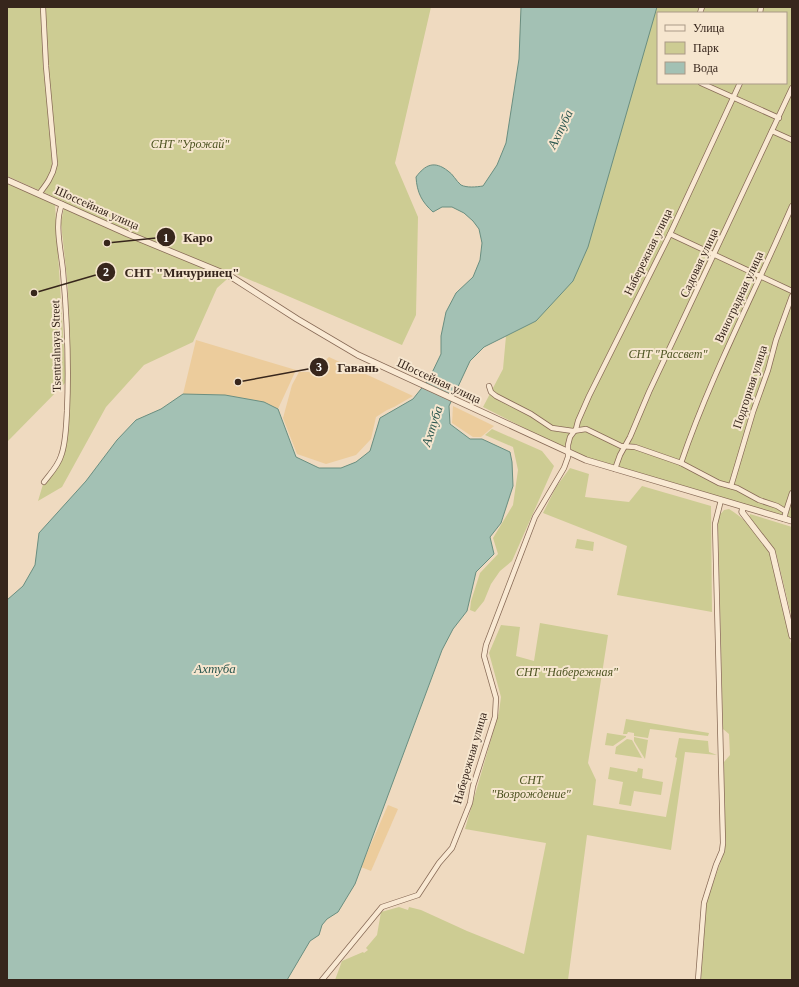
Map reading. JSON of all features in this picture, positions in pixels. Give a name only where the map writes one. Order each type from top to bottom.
[{"type":"street","points":[[39,194],[48,182],[55,164],[45,59],[43,7]]},
{"type":"street","points":[[703,84],[779,118]]},
{"type":"street","name":"Набережная улица","points":[[322,980],[382,907],[418,895],[439,863],[452,848],[470,803],[473,786],[495,717],[496,698],[484,656],[486,645],[535,517],[564,468],[568,457],[568,444],[589,396],[670,234],[740,84]]},
{"type":"street","name":"Садовая улица","points":[[615,469],[792,88]]},
{"type":"street","points":[[772,130],[792,140]]},
{"type":"street","name":"Шоссейная улица","points":[[7,180],[155,246],[230,276],[349,351],[586,460],[792,521]]},
{"type":"street","name":"Tsentralnaya Street","points":[[44,482],[61,458],[66,420],[68,388],[65,289],[59,231],[59,212],[62,204]]},
{"type":"street","name":"Виноградная улица","points":[[681,463],[691,434],[728,345],[792,206]]},
{"type":"street","points":[[670,234],[792,291]]},
{"type":"street","name":"Подгорная улица","points":[[731,486],[776,340],[792,296]]},
{"type":"street","points":[[489,386],[493,394],[531,414],[552,428],[574,430],[586,429],[625,447],[636,447],[681,463],[719,483],[731,486],[785,511]]},
{"type":"street","points":[[784,519],[785,511],[792,494]]},
{"type":"street","points":[[698,980],[704,903],[722,851],[723,843],[715,524],[721,500]]},
{"type":"street","points":[[743,507],[742,512],[744,516],[772,551],[792,636]]},
{"type":"green space","name":"СНТ \"Урожай\"","points":[[7,7],[431,7],[395,163],[418,217],[416,315],[402,345],[234,273],[217,288],[193,342],[144,365],[106,407],[62,487],[38,501],[44,481],[61,458],[69,383],[68,288],[61,223],[65,202],[7,176]]},
{"type":"green space","name":"СНТ \"Рассвет\"","points":[[656,7],[792,7],[792,519],[588,459],[483,407],[503,369],[506,336],[536,321],[583,259],[604,191]]},
{"type":"green space","points":[[7,183],[55,204],[66,382],[7,442]]},
{"type":"green space","points":[[492,429],[542,451],[554,466],[512,561],[500,571],[491,584],[484,601],[475,612],[470,610],[471,601],[480,573],[498,554],[493,538],[513,505],[518,470],[513,447],[485,435]]},
{"type":"green space","points":[[570,468],[589,474],[585,497],[629,502],[642,486],[711,506],[712,612],[617,595],[627,546],[543,513],[556,487]]},
{"type":"green space","points":[[729,509],[746,522],[769,551],[792,648],[792,980],[701,980],[706,904],[725,849],[724,762],[730,755],[729,734],[723,729],[718,517],[724,510]]},
{"type":"green space","points":[[750,514],[792,527],[792,619],[776,553],[749,519]]},
{"type":"green space","points":[[577,539],[594,542],[593,551],[575,548]]},
{"type":"green space","points":[[540,623],[608,635],[588,763],[596,780],[593,805],[666,817],[677,758],[675,757],[679,738],[708,741],[709,752],[717,755],[685,752],[671,850],[587,835],[568,980],[335,980],[342,961],[363,952],[364,953],[368,950],[366,948],[377,935],[381,912],[399,907],[408,910],[409,907],[421,910],[467,931],[524,954],[546,843],[465,829],[499,712],[501,697],[489,653],[501,625],[520,627],[516,656],[534,661]]},
{"type":"green space","points":[[626,719],[709,733],[708,736],[650,729],[648,738],[634,736],[634,733],[628,732],[627,734],[623,734]]},
{"type":"green space","points":[[607,733],[626,737],[613,746],[605,745]]},
{"type":"green space","points":[[634,737],[648,740],[645,759],[634,741]]},
{"type":"green space","points":[[627,739],[632,740],[642,758],[615,754],[616,747]]},
{"type":"green space","points":[[610,767],[637,772],[638,768],[643,769],[642,778],[663,782],[661,795],[634,791],[631,806],[619,804],[623,782],[608,779]]},
{"type":"sand","points":[[196,340],[296,370],[278,409],[264,402],[225,395],[183,394]]},
{"type":"sand","points":[[329,357],[413,396],[376,417],[371,439],[356,455],[326,464],[297,454],[283,418],[292,385],[299,372],[313,372]]},
{"type":"sand","points":[[453,406],[494,426],[481,437],[473,437],[452,423]]},
{"type":"sand","points":[[388,805],[398,809],[371,871],[361,867]]},
{"type":"water","name":"Ахтуба","points":[[521,7],[657,7],[588,247],[573,281],[536,321],[484,347],[470,361],[449,406],[450,424],[470,439],[482,439],[510,452],[513,486],[501,523],[490,537],[494,554],[476,572],[467,611],[453,629],[442,650],[355,884],[338,912],[327,919],[322,925],[319,935],[310,941],[287,980],[7,980],[7,600],[23,586],[35,565],[39,533],[86,481],[117,440],[136,420],[161,409],[183,394],[225,395],[264,402],[278,409],[296,457],[319,468],[341,468],[356,462],[370,451],[380,418],[413,399],[429,379],[441,354],[441,336],[446,312],[456,293],[473,277],[480,260],[482,243],[479,229],[473,221],[464,213],[452,207],[442,207],[433,212],[421,197],[416,177],[426,167],[434,165],[450,172],[463,186],[483,186],[497,165],[506,143],[519,59]]},
{"type":"place","name":"Каро","points":[[107,243]]},
{"type":"place","name":"СНТ \"Мичуринец\"","points":[[34,293]]},
{"type":"place","name":"Гавань","points":[[238,382]]},
{"type":"park label","name":"СНТ \"Набережная\"","points":[[567,672]]},
{"type":"park label","name":"СНТ \"Возрождение\"","points":[[531,787]]}]
